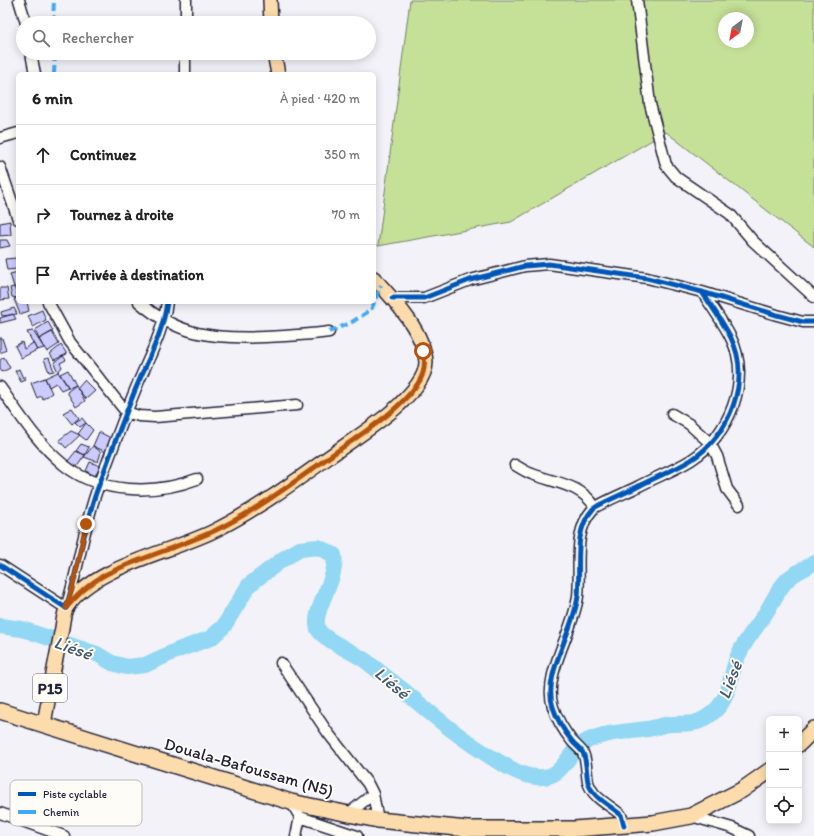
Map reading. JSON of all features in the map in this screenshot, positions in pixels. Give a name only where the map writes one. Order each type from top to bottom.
[{"type":"highway","name":"Douala-Bafoussam (N5)","points":[[0,711],[291,802],[378,820],[443,827],[499,830],[624,826],[653,823],[691,816],[742,790],[766,773]]},
{"type":"highway","points":[[802,741],[814,729]]},
{"type":"main road","points":[[270,0],[271,16]]},
{"type":"main road","points":[[275,60],[278,72]]},
{"type":"main road","name":"P15","points":[[44,725],[66,608],[81,591],[112,571],[181,545],[215,530],[279,493],[387,416],[418,384],[424,372],[426,362],[423,351],[412,325],[392,298],[376,280]]},
{"type":"street","points":[[19,0],[24,16]]},
{"type":"street","points":[[186,0],[186,16]]},
{"type":"street","points":[[637,0],[650,104],[666,165],[676,177],[730,214],[753,241],[814,297]]},
{"type":"street","points":[[33,60],[35,72]]},
{"type":"street","points":[[185,72],[186,60]]},
{"type":"street","points":[[0,138],[16,134]]},
{"type":"street","points":[[0,167],[16,214]]},
{"type":"street","points":[[392,298],[424,298],[470,280],[525,266],[549,264],[647,278],[702,292],[803,322],[814,322]]},
{"type":"street","points":[[624,826],[621,815],[603,802],[592,790],[589,784],[583,753],[571,740],[560,724],[555,712],[550,690],[554,668],[572,624],[577,603],[582,527],[587,516],[595,507],[609,502],[692,460],[720,431],[730,413],[740,381],[738,361],[732,339],[702,292]]},
{"type":"street","points":[[49,304],[70,342],[126,412],[139,416],[154,417],[297,405]]},
{"type":"street","points":[[142,304],[177,328],[223,338],[295,336],[329,332]]},
{"type":"street","points":[[0,565],[66,608],[73,586],[86,524],[126,412],[164,320],[167,304]]},
{"type":"street","points":[[0,387],[40,440],[63,464],[86,478],[115,486],[151,489],[168,488],[197,479]]},
{"type":"street","points":[[672,414],[688,424],[710,443],[717,456],[727,489],[739,505]]},
{"type":"street","points":[[515,466],[532,474],[569,486],[582,493],[595,507]]},
{"type":"street","points":[[281,662],[328,733],[359,770],[373,794],[378,820]]},
{"type":"street","points":[[348,814],[373,794]]},
{"type":"street","points":[[291,802],[300,817],[357,836]]},
{"type":"street","points":[[0,813],[10,817]]},
{"type":"street","points":[[691,816],[732,828],[749,836]]},
{"type":"street","points":[[296,836],[300,817]]},
{"type":"street","points":[[36,826],[64,836]]},
{"type":"green space","points":[[410,0],[814,0],[814,247],[666,132],[511,222],[378,246]]},
{"type":"building","points":[[10,221],[11,235],[0,236],[0,223]]},
{"type":"building","points":[[0,240],[7,240],[10,246],[0,248]]},
{"type":"building","points":[[16,258],[16,269],[7,270],[5,259]]},
{"type":"building","points":[[16,272],[16,287],[14,287],[10,274]]},
{"type":"building","points":[[14,287],[16,298],[12,297],[10,288]]},
{"type":"building","points":[[0,288],[7,288],[9,299],[0,300]]},
{"type":"building","points":[[16,304],[27,304],[29,311],[20,314]]},
{"type":"building","points":[[14,308],[17,314],[2,316],[1,312]]},
{"type":"building","points":[[42,310],[46,320],[33,327],[28,316]]},
{"type":"building","points":[[13,314],[16,319],[0,323],[0,318]]},
{"type":"building","points":[[48,322],[53,331],[39,339],[35,330]]},
{"type":"building","points":[[33,331],[44,348],[37,350],[27,332]]},
{"type":"building","points":[[52,332],[59,344],[47,352],[39,339]]},
{"type":"building","points":[[0,338],[2,338],[6,350],[0,353]]},
{"type":"building","points":[[22,342],[24,349],[33,343],[37,350],[21,358],[15,346]]},
{"type":"building","points":[[61,345],[67,354],[54,360],[50,354]]},
{"type":"building","points":[[63,356],[66,360],[60,363],[62,367],[58,372],[54,363]]},
{"type":"building","points":[[4,357],[10,368],[2,372],[0,369],[0,360]]},
{"type":"building","points":[[49,358],[54,371],[49,372],[44,359]]},
{"type":"building","points":[[19,369],[23,378],[25,376],[26,380],[21,382],[15,371]]},
{"type":"building","points":[[68,370],[76,385],[69,388],[60,374]]},
{"type":"building","points":[[58,372],[68,387],[61,390],[56,383],[49,387],[45,378]]},
{"type":"building","points":[[45,378],[52,393],[43,399],[41,396],[37,398],[31,383]]},
{"type":"building","points":[[84,380],[95,391],[86,399],[77,388]]},
{"type":"building","points":[[76,385],[85,401],[76,407],[67,392]]},
{"type":"building","points":[[72,408],[79,418],[72,424],[63,413]]},
{"type":"building","points":[[82,418],[86,423],[80,427],[75,422]]},
{"type":"building","points":[[86,423],[93,430],[86,440],[78,434]]},
{"type":"building","points":[[71,431],[80,435],[66,448],[59,440]]},
{"type":"building","points":[[99,432],[111,438],[106,452],[93,446]]},
{"type":"building","points":[[81,444],[89,447],[85,455],[76,451]]},
{"type":"building","points":[[93,446],[101,452],[98,462],[84,457]]},
{"type":"building","points":[[76,451],[85,455],[76,468],[68,461]]},
{"type":"building","points":[[90,462],[100,466],[95,476],[86,471]]},
{"type":"waterway","name":"Liésé","points":[[0,626],[22,629],[97,654],[112,663],[127,667],[145,665],[178,650],[211,638],[224,626],[249,585],[283,559],[300,549],[318,547],[334,555],[333,574],[318,613],[318,629],[321,633],[366,661],[450,728],[486,754],[522,774],[536,777],[546,777],[560,770],[574,751],[587,741],[594,738],[669,724],[692,723],[705,719],[721,704],[728,691],[736,661],[741,649],[781,587],[789,578],[814,563]]},
{"type":"marked path","points":[[53,16],[54,0]]},
{"type":"marked path","points":[[54,72],[55,60]]},
{"type":"marked path","points":[[376,298],[381,285]]},
{"type":"marked path","points":[[329,332],[352,322],[371,310],[373,304]]},
{"type":"cycle path","points":[[392,298],[424,298],[470,280],[525,266],[549,264],[647,278],[702,292],[803,322],[814,322]]},
{"type":"cycle path","points":[[624,826],[621,815],[597,797],[590,788],[583,753],[566,733],[553,707],[551,694],[552,681],[555,667],[571,624],[578,596],[580,539],[586,518],[593,509],[600,504],[691,460],[704,450],[716,437],[726,422],[733,406],[738,389],[739,371],[737,354],[728,332],[702,292]]},
{"type":"cycle path","points":[[0,565],[66,608],[96,493],[131,401],[159,335],[167,304]]},
{"type":"route","points":[[86,524],[73,586],[66,608],[81,591],[112,571],[181,545],[215,530],[248,512],[279,493],[387,416],[418,384],[424,372],[426,362],[423,351]]}]
